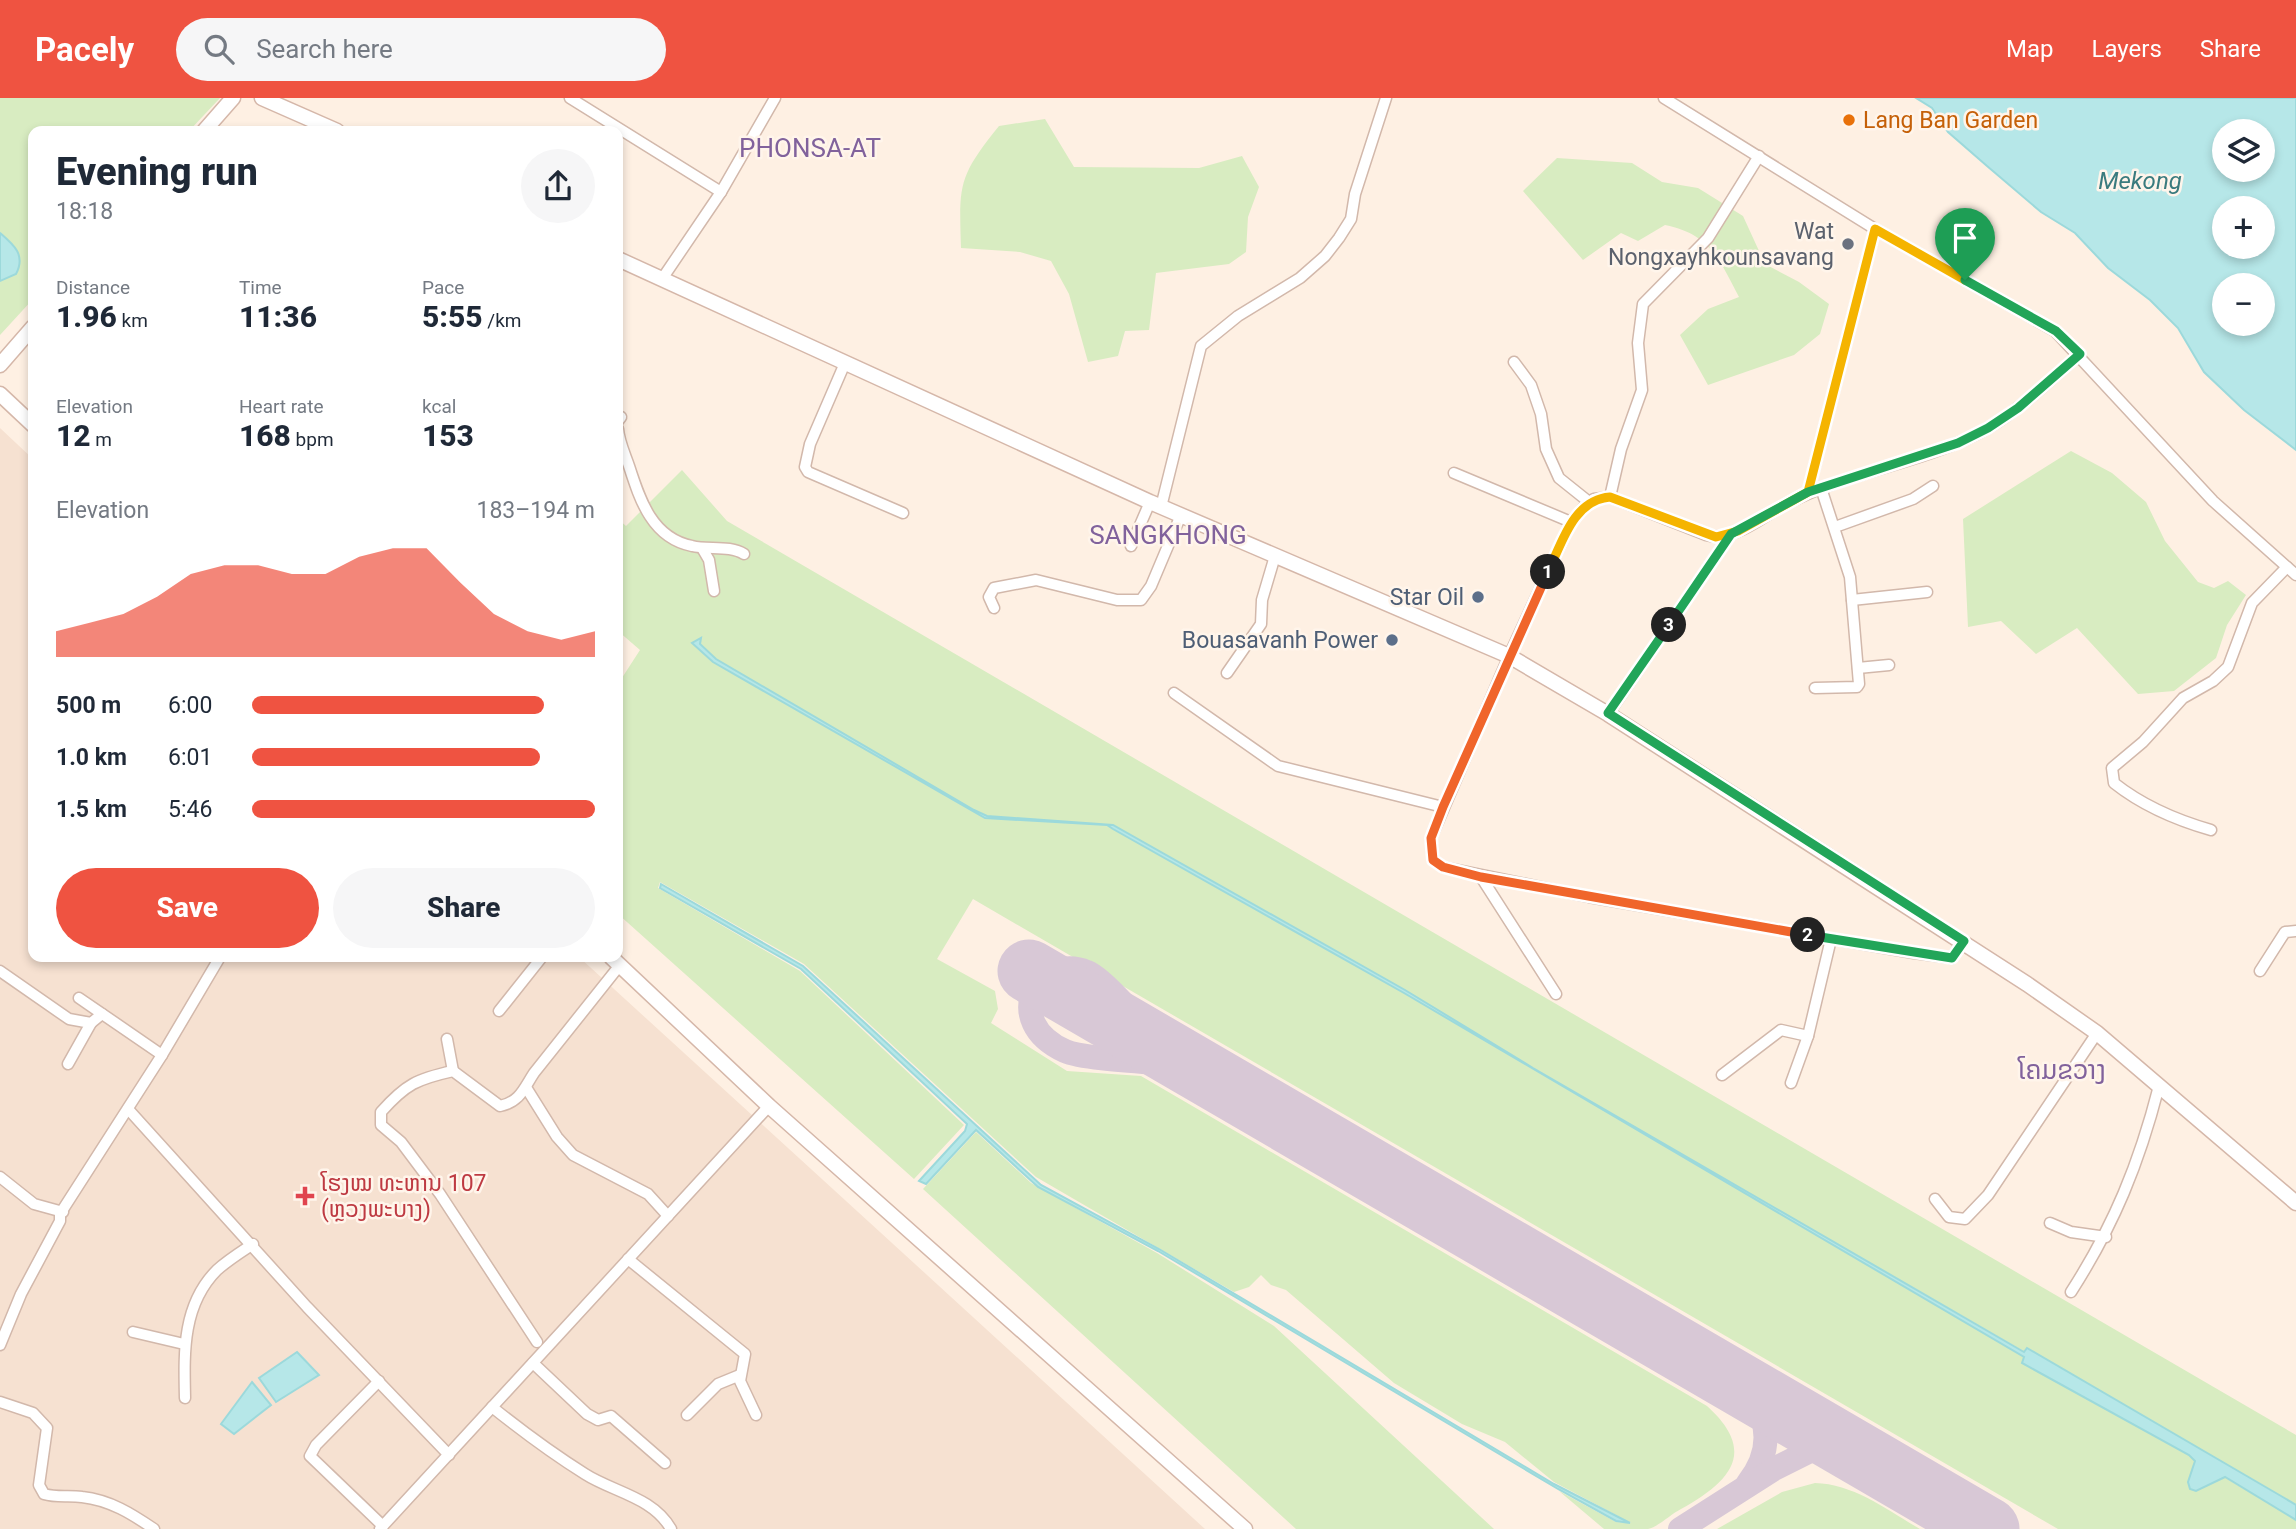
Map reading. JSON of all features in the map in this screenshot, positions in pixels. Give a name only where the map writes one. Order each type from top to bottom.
[{"type":"main road","points":[[208,126],[233,98]]},
{"type":"main road","points":[[262,98],[326,126]]},
{"type":"main road","points":[[623,261],[1155,504],[1509,656],[1608,713],[1964,941],[2097,1033],[2296,1202]]},
{"type":"main road","points":[[0,365],[28,333]]},
{"type":"main road","points":[[0,394],[28,420]]},
{"type":"main road","points":[[617,962],[769,1106],[1245,1529]]},
{"type":"street","points":[[570,98],[615,126]]},
{"type":"street","points":[[662,279],[721,192],[775,98]]},
{"type":"street","points":[[1131,546],[1155,504],[1201,346],[1238,316],[1300,278],[1325,256],[1339,238],[1351,219],[1355,194],[1387,98]]},
{"type":"street","points":[[1664,98],[1875,229],[2056,331],[2213,501],[2296,575]]},
{"type":"street","points":[[623,131],[721,192]]},
{"type":"street","points":[[1610,497],[1621,449],[1642,390],[1638,343],[1643,304],[1708,238],[1734,201],[1759,156]]},
{"type":"street","points":[[1808,492],[1875,229]]},
{"type":"street","points":[[1964,941],[1952,958],[1481,877],[1443,867],[1433,860],[1431,838],[1509,656],[1572,522],[1589,502],[1610,497],[1706,535],[1716,537],[1731,534],[1808,492],[1958,443],[1988,428],[2018,408],[2080,354]]},
{"type":"street","points":[[1514,362],[1531,385],[1541,414],[1546,449],[1559,478],[1589,502]]},
{"type":"street","points":[[845,363],[810,444],[805,467],[808,472],[903,513]]},
{"type":"street","points":[[623,445],[638,493],[653,523],[665,535],[683,544],[702,548],[736,549],[744,554]]},
{"type":"street","points":[[1454,473],[1572,522]]},
{"type":"street","points":[[1835,527],[1913,499],[1933,486]]},
{"type":"street","points":[[1815,688],[1857,687],[1858,668],[1850,577],[1821,488]]},
{"type":"street","points":[[995,608],[989,597],[994,588],[1036,580],[1117,600],[1141,600],[1151,586],[1181,515]]},
{"type":"street","points":[[1608,713],[1731,534]]},
{"type":"street","points":[[702,548],[709,560],[714,591]]},
{"type":"street","points":[[1227,673],[1261,624],[1262,600],[1275,556]]},
{"type":"street","points":[[2211,830],[2172,818],[2123,790],[2114,783],[2112,768],[2143,742],[2183,698],[2213,681],[2228,667],[2252,603],[2287,567]]},
{"type":"street","points":[[1852,600],[1927,592]]},
{"type":"street","points":[[1858,668],[1889,665]]},
{"type":"street","points":[[1174,693],[1278,766],[1443,807]]},
{"type":"street","points":[[1481,877],[1556,994]]},
{"type":"street","points":[[2260,971],[2285,932],[2296,931]]},
{"type":"street","points":[[1791,1083],[1808,1036],[1831,939]]},
{"type":"street","points":[[0,1345],[63,1212],[217,962]]},
{"type":"street","points":[[499,1011],[538,962]]},
{"type":"street","points":[[447,1039],[453,1071],[500,1106],[509,1104],[527,1089],[534,1073],[615,962]]},
{"type":"street","points":[[0,971],[69,1019],[91,1023]]},
{"type":"street","points":[[79,998],[162,1055]]},
{"type":"street","points":[[68,1064],[91,1023],[102,1014]]},
{"type":"street","points":[[1722,1075],[1781,1030],[1808,1036]]},
{"type":"street","points":[[1935,1199],[1950,1217],[1965,1219],[1988,1195],[2097,1033]]},
{"type":"street","points":[[453,1071],[418,1079],[399,1092],[381,1112],[381,1125],[401,1142],[440,1195],[537,1342]]},
{"type":"street","points":[[2071,1292],[2106,1237],[2143,1148],[2159,1086]]},
{"type":"street","points":[[527,1089],[557,1137],[573,1155],[648,1194],[668,1216]]},
{"type":"street","points":[[379,1381],[316,1445],[310,1456],[382,1527],[769,1106]]},
{"type":"street","points":[[128,1109],[253,1244],[274,1272],[449,1455]]},
{"type":"street","points":[[0,1177],[34,1204],[63,1212]]},
{"type":"street","points":[[2050,1223],[2071,1232],[2106,1237]]},
{"type":"street","points":[[185,1398],[186,1327],[197,1300],[216,1271],[253,1244]]},
{"type":"street","points":[[628,1259],[743,1350],[746,1358],[740,1375],[741,1389],[756,1415]]},
{"type":"street","points":[[134,1332],[184,1344]]},
{"type":"street","points":[[533,1363],[587,1414],[598,1420],[611,1416],[665,1463]]},
{"type":"street","points":[[687,1415],[718,1384],[740,1375]]},
{"type":"street","points":[[0,1402],[33,1413],[47,1428],[39,1485],[44,1494],[59,1498],[82,1497],[118,1506],[154,1529]]},
{"type":"street","points":[[492,1407],[588,1476],[642,1501],[661,1516],[671,1529]]},
{"type":"shaded area","points":[[0,428],[28,454],[28,962],[584,962],[1205,1529],[0,1529]]},
{"type":"green space","points":[[0,98],[220,98],[194,126],[28,126],[28,304],[0,335]]},
{"type":"green space","points":[[1045,119],[1074,167],[1199,168],[1242,156],[1259,187],[1248,217],[1246,252],[1229,264],[1156,273],[1149,330],[1125,331],[1118,356],[1088,362],[1069,294],[1051,261],[1020,252],[961,248],[961,195],[968,170],[975,158],[999,126]]},
{"type":"green space","points":[[1557,158],[1632,163],[1662,182],[1698,188],[1743,216],[1765,264],[1799,282],[1829,304],[1820,334],[1794,355],[1708,385],[1680,335],[1708,309],[1739,297],[1719,260],[1693,235],[1665,225],[1638,241],[1621,233],[1583,260],[1523,191]]},
{"type":"green space","points":[[2071,451],[2112,473],[2146,502],[2165,541],[2198,582],[2214,588],[2228,581],[2246,595],[2227,625],[2216,658],[2174,691],[2138,694],[2077,628],[2036,654],[2001,621],[1968,627],[1963,519]]},
{"type":"green space","points":[[682,470],[727,521],[2296,1435],[2296,1505],[1533,1068],[1405,990],[1113,825],[987,816],[716,659],[700,644],[700,639],[692,643],[713,662],[985,818],[1107,825],[1404,993],[2024,1357],[2023,1363],[2189,1455],[2195,1461],[2192,1468],[2196,1491],[2224,1477],[2296,1520],[2296,1529],[2058,1529],[973,899],[937,959],[995,991],[998,1009],[991,1023],[1067,1071],[1141,1076],[1707,1406],[1723,1423],[1732,1438],[1732,1465],[1724,1477],[1698,1499],[1652,1528],[1604,1529],[1559,1491],[1616,1522],[1631,1523],[1554,1482],[1505,1442],[1462,1424],[1394,1383],[1286,1290],[1271,1285],[1261,1275],[1249,1287],[1234,1292],[1036,1177],[804,964],[660,882],[658,888],[800,971],[964,1125],[914,1179],[623,918],[623,676],[640,650],[623,635],[623,523],[626,526]]},
{"type":"green space","points":[[976,1132],[1031,1183],[1157,1253],[1274,1326],[1494,1529],[1296,1529],[923,1189]]},
{"type":"green space","points":[[1815,1483],[1829,1484],[1857,1493],[1920,1529],[1717,1529],[1782,1492]]},
{"type":"water","name":"Mekong","points":[[1916,98],[2296,98],[2296,450],[2244,410],[2204,372],[2178,328],[2150,300],[2108,268],[2075,233],[2041,212],[1948,132],[1932,108]]},
{"type":"water","points":[[0,233],[14,246],[20,261],[16,274],[0,281]]},
{"type":"water","points":[[701,638],[700,644],[716,659],[987,816],[1113,825],[1405,990],[1533,1068],[2024,1352],[2027,1348],[2281,1496],[2296,1505],[2296,1520],[2225,1477],[2196,1491],[2190,1489],[2188,1482],[2195,1461],[2189,1455],[2022,1363],[2024,1357],[1404,993],[1107,825],[985,818],[713,662],[692,643]]},
{"type":"water","points":[[661,884],[803,966],[1041,1185],[1159,1249],[1554,1484],[1630,1523],[1616,1521],[1558,1489],[1158,1251],[1038,1187],[976,1130],[926,1184],[919,1181],[965,1131],[967,1124],[801,969],[660,888]]},
{"type":"water","points":[[297,1352],[319,1375],[276,1402],[259,1378]]},
{"type":"water","points":[[252,1382],[271,1405],[234,1434],[221,1424]]},
{"type":"taxiway","points":[[1161,1048],[1115,994],[1087,972],[1070,968],[1054,972],[1042,980],[1033,993],[1030,1008],[1034,1023],[1045,1038],[1065,1051],[1104,1059],[1181,1065],[1199,1069],[1212,1077]]},
{"type":"taxiway","points":[[1748,1483],[1761,1460],[1766,1437],[1762,1415],[1750,1391]]},
{"type":"taxiway","points":[[1680,1529],[1774,1469],[1834,1439]]},
{"type":"runway","points":[[1029,971],[1988,1529]]},
{"type":"place","name":"Lang Ban Garden","points":[[1849,120]]},
{"type":"place","name":"Wat Nongxayhkounsavang","points":[[1848,244]]},
{"type":"place","name":"Star Oil","points":[[1478,597]]},
{"type":"place","name":"Bouasavanh Power","points":[[1392,640]]},
{"type":"place","name":"ໂຮງໝ ທະຫານ 107 (ຫຼວງພະບາງ)","points":[[305,1196]]},
{"type":"district","name":"PHONSA-AT","points":[[810,148]]},
{"type":"district","name":"SANGKHONG","points":[[1168,535]]},
{"type":"district","name":"ໂຄມຂວາງ","points":[[2062,1070]]},
{"type":"route","points":[[1965,280],[1875,229],[1808,492],[1738,531],[1716,537],[1610,497],[1594,499],[1585,506],[1572,522],[1509,656],[1443,807],[1431,838],[1430,851],[1433,860],[1443,867],[1481,877],[1952,958],[1964,941],[1608,713],[1731,534],[1738,531],[1808,492],[1958,443],[1988,428],[2018,408],[2080,354],[2056,331],[1965,280]]}]
